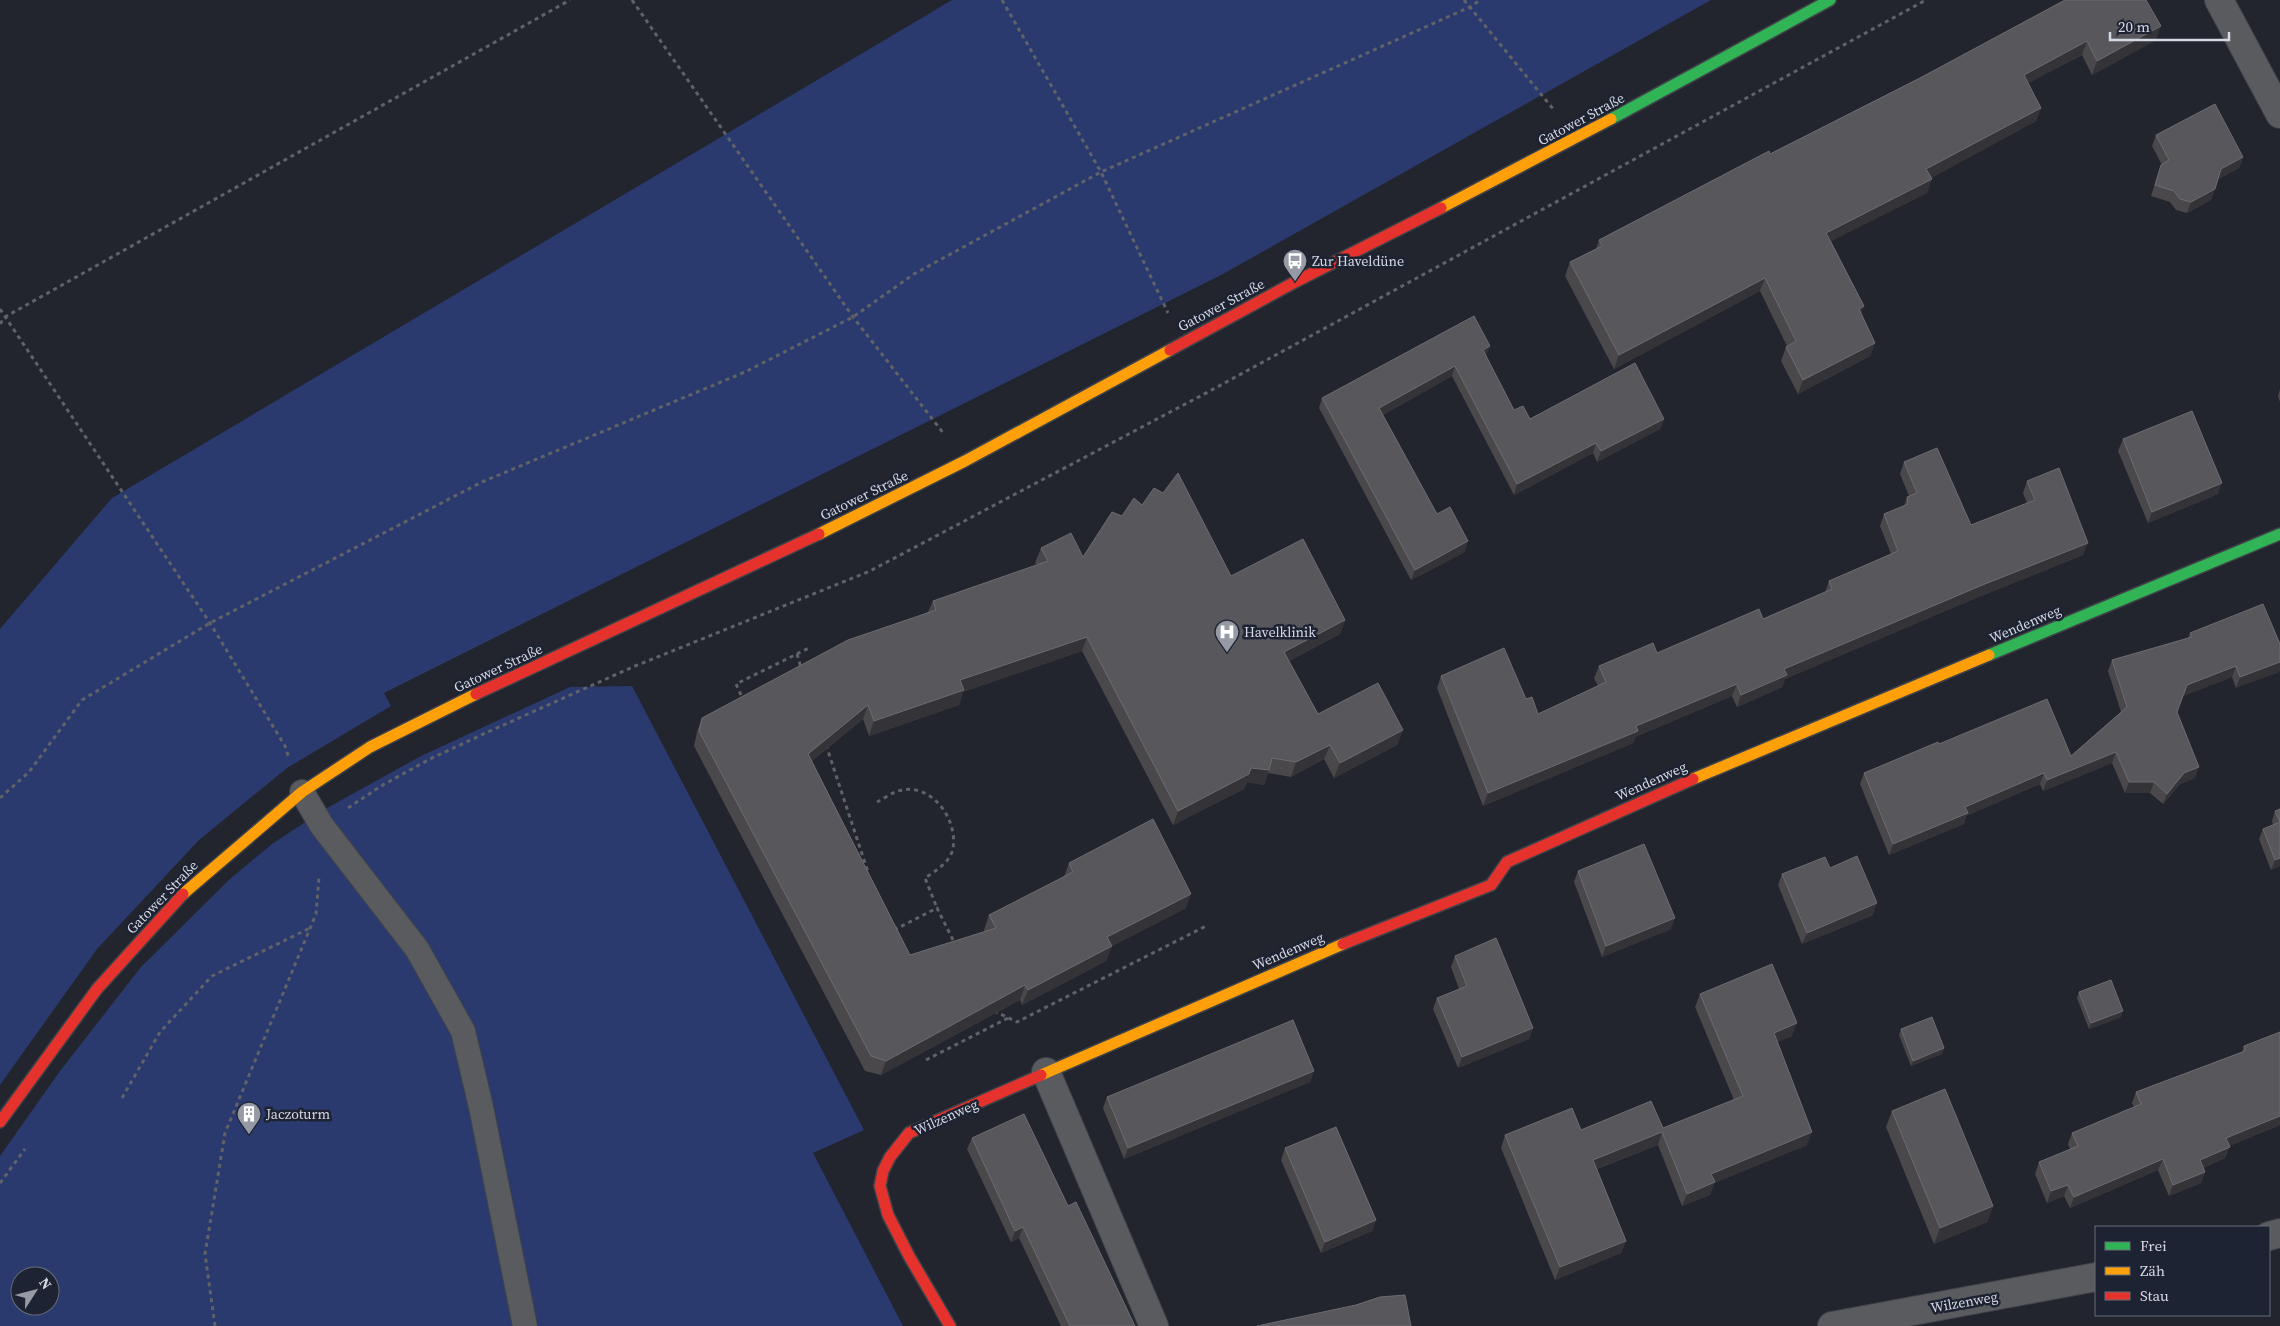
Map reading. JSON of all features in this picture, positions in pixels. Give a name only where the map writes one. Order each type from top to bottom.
[{"type":"main road","name":"Gatower Straße","points":[[0,1122],[96,989],[184,892],[302,792],[370,747],[431,715],[812,537],[965,461],[1182,342],[1577,138],[1830,0]]},
{"type":"main road","name":"Wendenweg","points":[[1046,1072],[1336,947],[1491,885],[1507,862],[1712,770],[2280,534]]},
{"type":"main road","name":"Wilzenweg","points":[[950,1326],[886,1213],[880,1186],[888,1160],[909,1133],[1046,1072]]},
{"type":"street","points":[[2220,0],[2280,114]]},
{"type":"street","points":[[1046,1072],[1154,1326]]},
{"type":"street","name":"Wilzenweg","points":[[1832,1326],[2095,1277]]},
{"type":"lane","points":[[302,792],[322,826],[417,949],[463,1031],[481,1107],[524,1326]]},
{"type":"path","points":[[0,324],[5,317],[570,0]]},
{"type":"path","points":[[632,0],[853,317],[965,461]]},
{"type":"path","points":[[1002,0],[1101,172],[1182,342]]},
{"type":"path","points":[[1464,0],[1577,138]]},
{"type":"path","points":[[0,798],[29,772],[82,700],[210,624],[482,482],[745,372],[853,317],[914,274],[1101,172],[1470,7],[1480,0]]},
{"type":"path","points":[[215,1326],[205,1254],[225,1133],[316,914],[322,826],[381,786],[430,759],[635,666],[870,571],[1208,392],[1926,0]]},
{"type":"path","points":[[0,309],[210,624],[285,746],[302,792]]},
{"type":"path","points":[[741,695],[736,684],[812,646]]},
{"type":"path","points":[[797,654],[803,672]]},
{"type":"path","points":[[824,736],[868,873]]},
{"type":"path","points":[[877,802],[898,791],[916,790],[933,798],[946,811],[953,832],[953,849],[942,866],[924,878],[958,949]]},
{"type":"path","points":[[892,922],[896,929],[938,908]]},
{"type":"path","points":[[986,1007],[1017,1022],[1206,926]]},
{"type":"path","points":[[122,1098],[160,1032],[212,976],[310,928]]},
{"type":"path","points":[[926,1060],[1009,1018]]},
{"type":"path","points":[[0,1183],[29,1143]]},
{"type":"shaded area","points":[[952,0],[1711,0],[1223,274],[384,693],[391,706],[287,768],[199,840],[97,949],[0,1085],[0,629],[112,498]]},
{"type":"shaded area","points":[[632,686],[864,1130],[813,1153],[903,1326],[0,1326],[0,1156],[60,1071],[141,967],[230,879],[272,844],[327,808],[421,756],[570,687]]},
{"type":"building","points":[[2065,0],[2146,0],[2161,26],[2097,61],[2087,41],[2024,75],[2041,108],[1926,169],[1932,179],[1826,233],[1864,306],[1859,309],[1875,343],[1803,380],[1786,347],[1796,341],[1765,278],[1619,355],[1570,262],[1602,246],[1599,240],[1769,151],[1770,154],[1920,78]]},
{"type":"building","points":[[2215,104],[2243,157],[2221,169],[2215,189],[2191,202],[2180,199],[2174,191],[2155,185],[2161,165],[2169,160],[2156,135]]},
{"type":"building","points":[[1474,316],[1490,346],[1483,350],[1514,410],[1523,406],[1530,419],[1635,363],[1664,419],[1601,451],[1596,443],[1517,484],[1455,366],[1379,408],[1437,514],[1450,507],[1468,541],[1415,570],[1322,398]]},
{"type":"building","points":[[2192,411],[2222,483],[2152,512],[2123,439]]},
{"type":"building","points":[[1937,448],[1971,525],[2035,500],[2027,481],[2059,468],[2088,543],[1980,586],[1784,669],[1787,675],[1741,695],[1737,684],[1636,726],[1638,731],[1488,793],[1441,676],[1504,648],[1526,699],[1532,697],[1538,714],[1606,682],[1599,666],[1653,643],[1657,653],[1759,609],[1763,619],[1832,589],[1829,581],[1898,551],[1884,514],[1908,504],[1907,497],[1917,493],[1904,462]]},
{"type":"building","points":[[1178,473],[1231,576],[1303,539],[1345,620],[1284,652],[1318,714],[1378,683],[1403,730],[1340,763],[1330,745],[1296,762],[1272,758],[1269,770],[1251,768],[1249,774],[1178,811],[1087,637],[960,680],[964,690],[874,721],[868,705],[808,754],[910,955],[996,928],[989,915],[1073,872],[1069,863],[1153,819],[1191,894],[1107,937],[1112,946],[1028,990],[1025,985],[886,1061],[871,1056],[699,731],[702,718],[848,640],[936,610],[933,601],[1048,561],[1041,548],[1071,533],[1083,557],[1112,512],[1122,516],[1134,498],[1142,505],[1154,488],[1163,493]]},
{"type":"building","points":[[2263,604],[2280,644],[2280,662],[2240,677],[2236,666],[2187,685],[2177,712],[2199,767],[2184,773],[2167,794],[2154,782],[2129,782],[2116,752],[2047,780],[2044,773],[1965,807],[1968,813],[1893,844],[1864,773],[2047,699],[2071,756],[2127,707],[2112,660],[2192,637],[2190,633]]},
{"type":"building","points":[[2280,809],[2280,822],[2275,811]]},
{"type":"building","points":[[2280,822],[2280,858],[2275,860],[2263,829]]},
{"type":"building","points":[[1644,844],[1675,918],[1606,946],[1578,871]]},
{"type":"building","points":[[1857,856],[1877,903],[1807,933],[1782,874],[1825,857],[1830,868]]},
{"type":"building","points":[[1496,938],[1533,1028],[1462,1057],[1437,998],[1467,986],[1455,956]]},
{"type":"building","points":[[1772,964],[1797,1023],[1774,1033],[1812,1132],[1711,1174],[1715,1182],[1687,1194],[1662,1132],[1593,1160],[1626,1241],[1560,1267],[1505,1135],[1572,1108],[1581,1130],[1651,1101],[1663,1128],[1743,1096],[1700,994]]},
{"type":"building","points":[[2111,980],[2123,1011],[2091,1023],[2079,992]]},
{"type":"building","points":[[1932,1017],[1944,1048],[1913,1061],[1901,1029]]},
{"type":"building","points":[[1293,1020],[1314,1071],[1128,1148],[1107,1097]]},
{"type":"building","points":[[2280,1032],[2280,1116],[2226,1138],[2230,1147],[2200,1160],[2205,1172],[2173,1185],[2163,1159],[2074,1197],[2068,1185],[2051,1191],[2039,1162],[2078,1146],[2072,1133],[2141,1104],[2136,1092],[2245,1051],[2244,1046]]},
{"type":"building","points":[[1945,1089],[1993,1206],[1940,1228],[1892,1111]]},
{"type":"building","points":[[1024,1114],[1068,1206],[1076,1202],[1135,1326],[1070,1326],[1023,1227],[1015,1231],[972,1138]]},
{"type":"building","points":[[1336,1127],[1376,1220],[1325,1242],[1285,1148]]},
{"type":"building","points":[[1405,1295],[1411,1326],[1257,1326],[1356,1305],[1380,1297]]},
{"type":"traffic: fast","points":[[1611,119],[1830,0]]},
{"type":"traffic: fast","points":[[1989,655],[2280,534]]},
{"type":"traffic: slow","points":[[1441,208],[1611,119]]},
{"type":"traffic: slow","points":[[819,534],[965,461],[1170,350]]},
{"type":"traffic: slow","points":[[1693,779],[1989,655]]},
{"type":"traffic: slow","points":[[183,894],[302,792],[370,747],[476,694]]},
{"type":"traffic: slow","points":[[1041,1075],[1343,944]]},
{"type":"traffic: jam","points":[[1170,350],[1295,282],[1441,208]]},
{"type":"traffic: jam","points":[[476,694],[819,534]]},
{"type":"traffic: jam","points":[[1343,944],[1491,885],[1507,862],[1693,779]]},
{"type":"traffic: jam","points":[[0,1122],[97,989],[183,894]]},
{"type":"traffic: jam","points":[[950,1326],[909,1256],[888,1215],[880,1186],[883,1171],[890,1157],[909,1133],[1041,1075]]},
{"type":"place","name":"Zur Haveldüne","points":[[1295,282]]},
{"type":"place","name":"Havelklinik","points":[[1227,653]]},
{"type":"place","name":"Jaczoturm","points":[[249,1135]]}]
